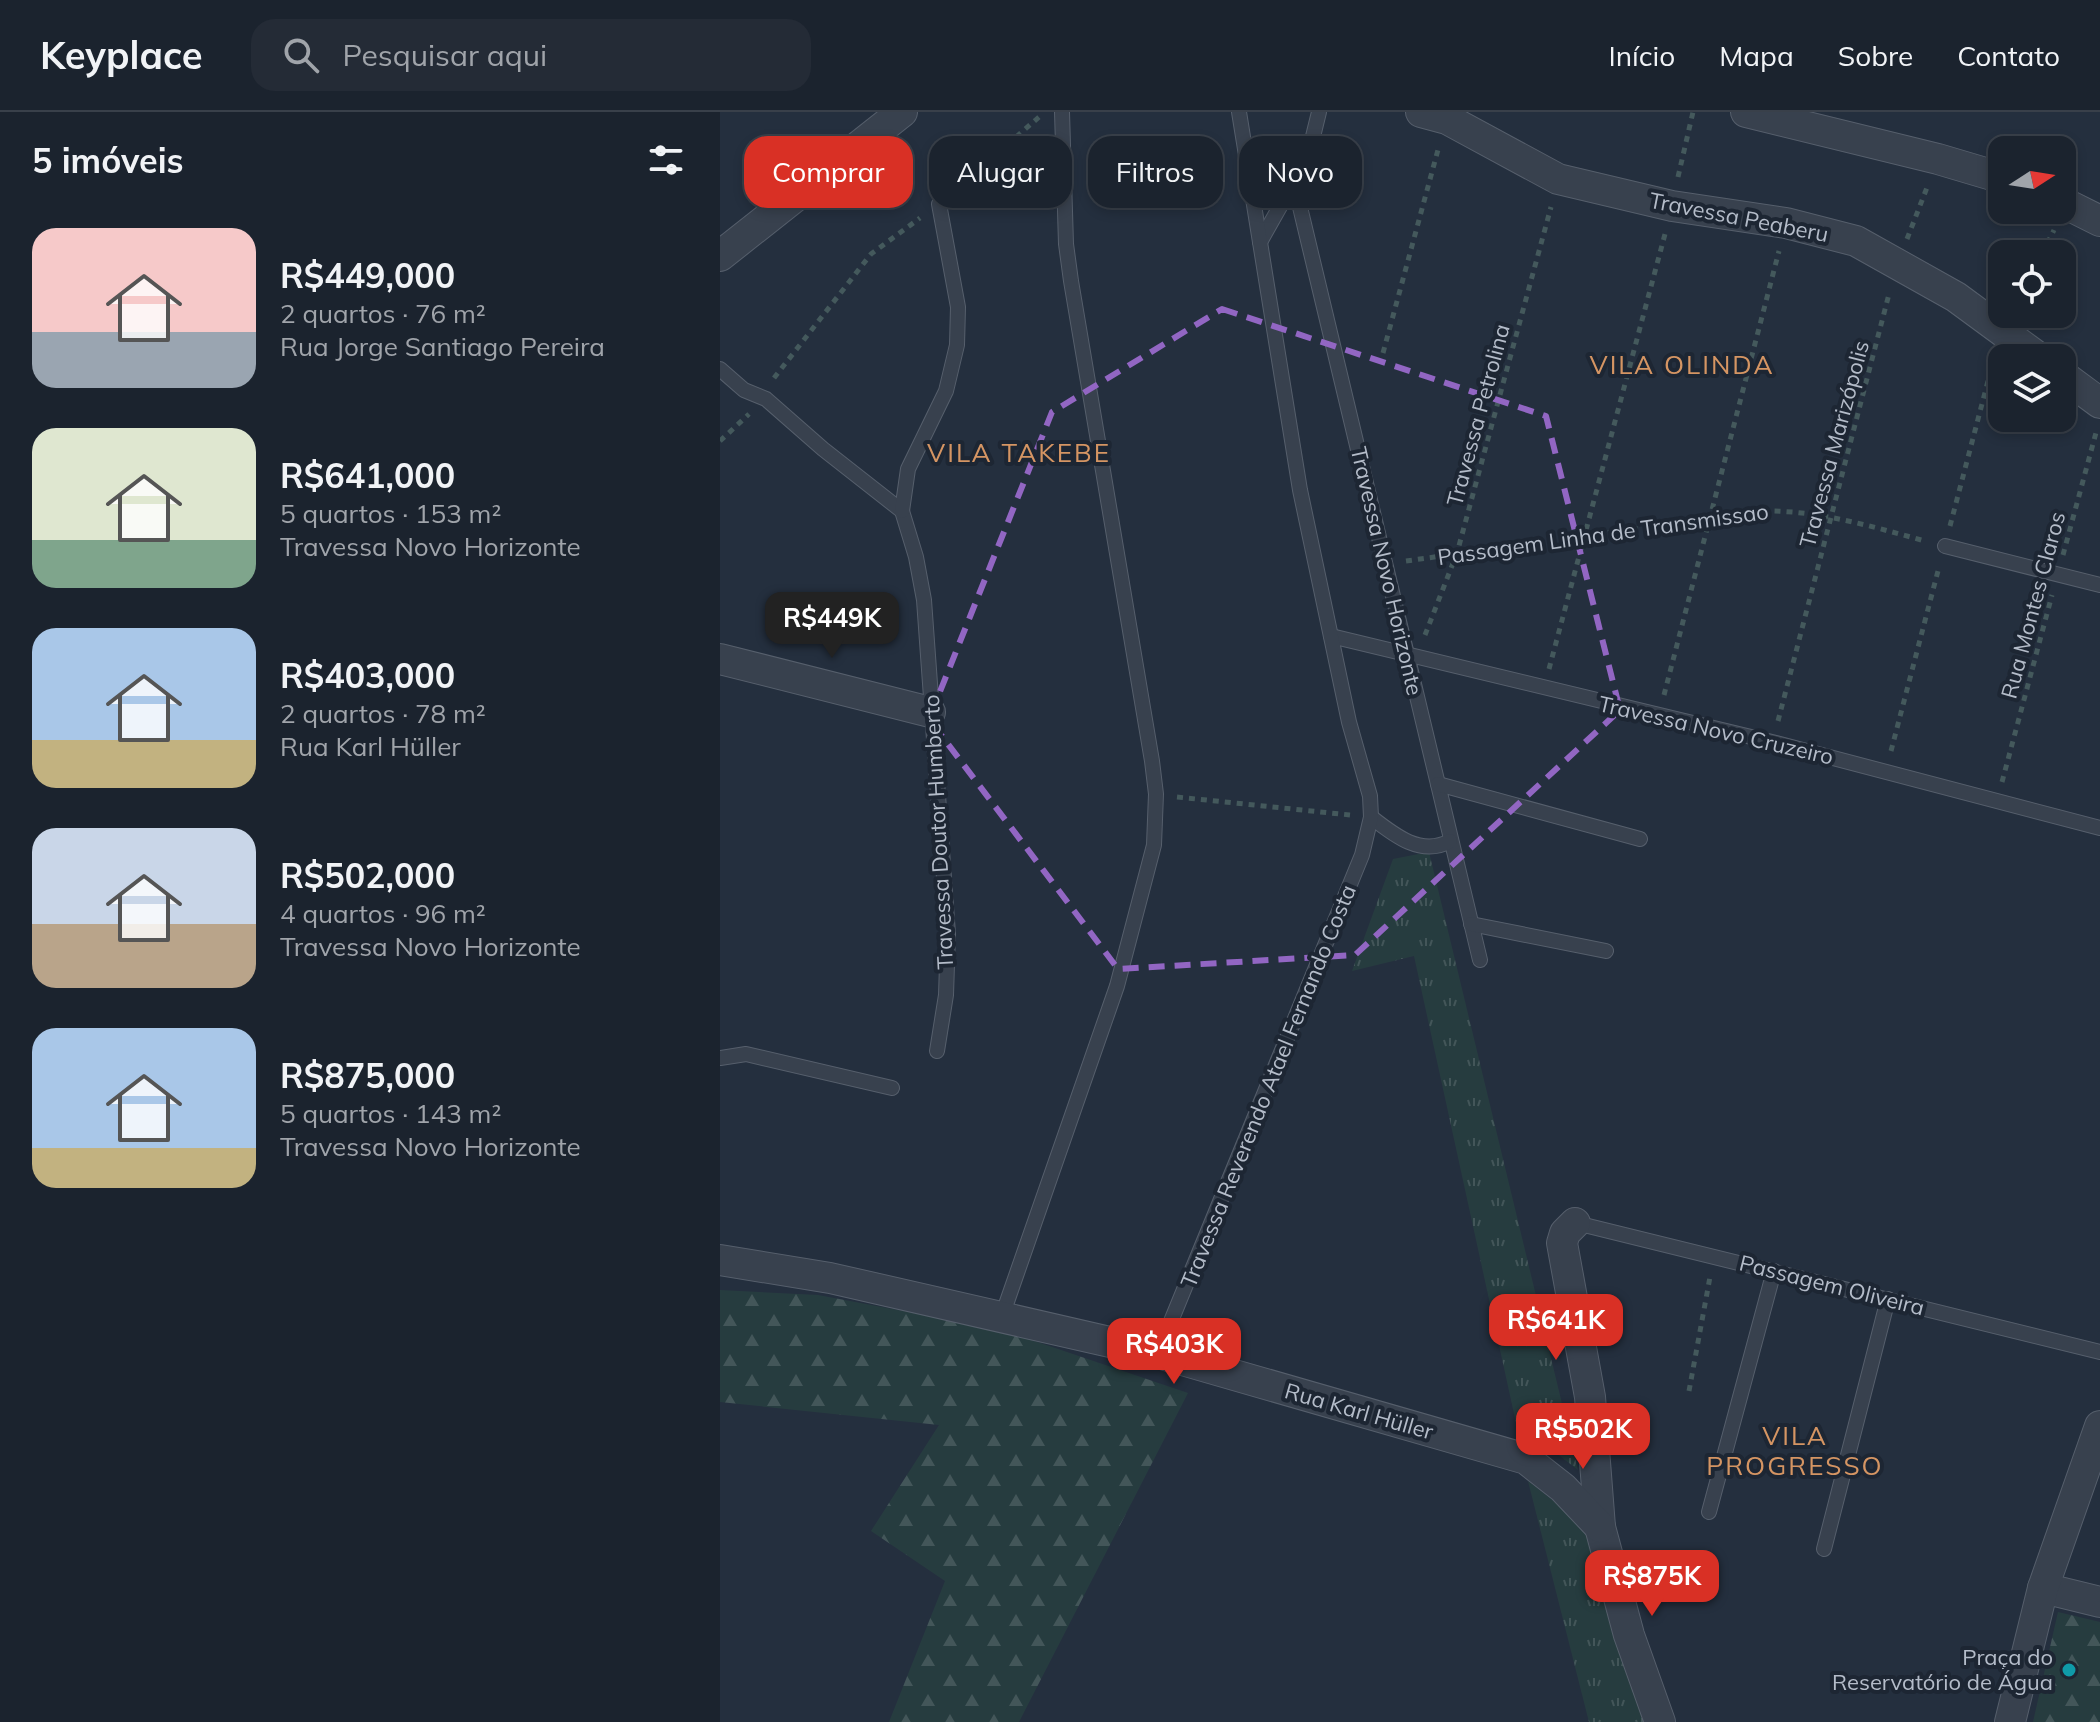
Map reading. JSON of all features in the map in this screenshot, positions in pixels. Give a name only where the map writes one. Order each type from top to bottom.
[{"type":"street","points":[[720,256],[902,112]]},
{"type":"street","points":[[1746,112],[1988,174]]},
{"type":"street","name":"Travessa Peaberu","points":[[1434,116],[1558,179],[1672,206],[1786,223],[1856,241],[1956,297],[2020,344]]},
{"type":"street","points":[[2076,209],[2100,221]]},
{"type":"street","points":[[2076,385],[2100,403]]},
{"type":"street","points":[[720,659],[930,712]]},
{"type":"street","points":[[1570,1222],[1562,1243],[1590,1397],[1600,1527],[1629,1635],[1660,1722]]},
{"type":"street","name":"Rua Karl Hüller","points":[[720,1260],[830,1278],[1158,1353],[1526,1459],[1563,1488],[1600,1527]]},
{"type":"street","points":[[2010,1722],[2043,1588],[2100,1426]]},
{"type":"street","points":[[2043,1588],[2100,1602]]},
{"type":"lane","points":[[1002,1316],[1117,986],[1154,845],[1156,794],[1066,244],[1062,112]]},
{"type":"lane","name":"Travessa Reverendo Atael Fernando Costa","points":[[1158,1353],[1362,855],[1371,817],[1370,796],[1349,722],[1300,490],[1239,112]]},
{"type":"lane","points":[[1313,136],[1319,112]]},
{"type":"lane","points":[[720,369],[744,390],[766,399],[902,511],[908,469],[946,391],[957,345],[958,307],[940,208]]},
{"type":"lane","points":[[1260,242],[1279,208]]},
{"type":"lane","name":"Travessa Novo Horizonte","points":[[1300,208],[1385,564],[1412,654],[1450,841],[1480,960]]},
{"type":"lane","name":"Travessa Doutor Humberto","points":[[902,511],[916,557],[924,600],[948,934],[946,995],[937,1051]]},
{"type":"lane","points":[[1945,546],[2100,585]]},
{"type":"lane","name":"Travessa Novo Cruzeiro","points":[[1331,636],[1772,742],[2100,828]]},
{"type":"lane","points":[[1438,784],[1640,839]]},
{"type":"lane","points":[[1371,817],[1385,829],[1419,846],[1441,846],[1450,841]]},
{"type":"lane","points":[[1471,924],[1606,951]]},
{"type":"lane","points":[[720,1058],[746,1054],[892,1088]]},
{"type":"lane","name":"Passagem Oliveira","points":[[1570,1222],[2100,1352]]},
{"type":"lane","points":[[1709,1512],[1774,1271]]},
{"type":"lane","points":[[1824,1549],[1888,1299]]},
{"type":"path","points":[[1017,136],[1045,112]]},
{"type":"path","points":[[1543,689],[1672,206],[1693,112]]},
{"type":"path","points":[[1383,353],[1434,116]]},
{"type":"path","name":"Travessa Marizópolis","points":[[1772,742],[1897,263],[1938,159]]},
{"type":"path","name":"Travessa Petrolina","points":[[1412,654],[1457,553],[1558,179]]},
{"type":"path","points":[[720,441],[766,399],[768,386],[871,254],[934,208]]},
{"type":"path","points":[[1659,715],[1786,223]]},
{"type":"path","name":"Rua Montes Claros","points":[[1997,801],[2100,416]]},
{"type":"path","name":"Passagem Linha de Transmissao","points":[[1385,564],[1761,511],[1792,510],[1831,516],[1945,546]]},
{"type":"path","points":[[1156,794],[1371,817]]},
{"type":"path","points":[[1689,1391],[1714,1256]]},
{"type":"highlighted area","points":[[1222,309],[1546,416],[1620,710],[1355,955],[1118,969],[929,719],[1052,412]]},
{"type":"green space","points":[[1429,852],[1578,1470],[1533,1435],[1518,1432],[1414,956],[1352,971],[1393,859]]},
{"type":"green space","points":[[720,1290],[818,1295],[999,1329],[1188,1393],[1019,1722],[889,1722],[945,1581],[871,1531],[939,1425],[720,1402]]},
{"type":"green space","points":[[1528,1481],[1592,1531],[1651,1722],[1589,1722]]},
{"type":"green space","name":"Praça do Reservatório de Água","points":[[2058,1612],[2100,1622],[2100,1722],[2033,1722]]},
{"type":"place","name":"Praça do Reservatório de Água","points":[[2069,1670]]},
{"type":"district","name":"VILA OLINDA","points":[[1682,365]]},
{"type":"district","name":"VILA TAKEBE","points":[[1019,453]]},
{"type":"district","name":"VILA PROGRESSO","points":[[1795,1451]]}]
